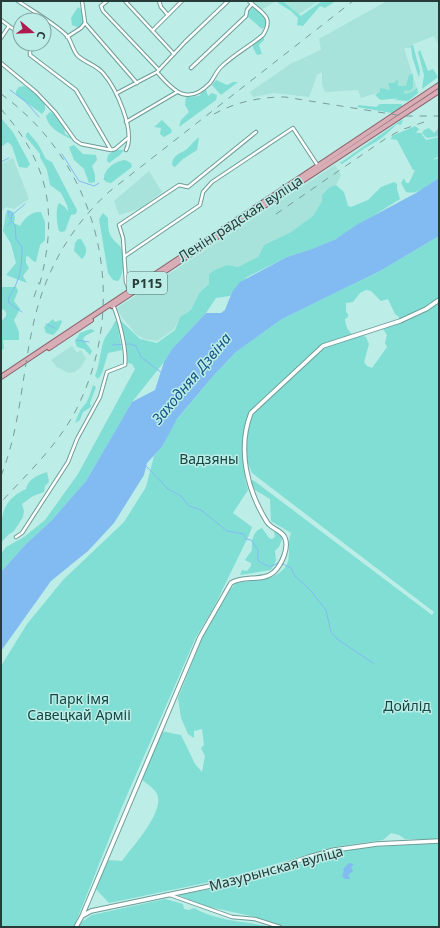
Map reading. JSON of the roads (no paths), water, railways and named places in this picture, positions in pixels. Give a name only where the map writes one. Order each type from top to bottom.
[{"type":"main road","name":"Ленінградская вуліца","points":[[1,378],[320,168],[424,98],[439,85]]},
{"type":"main road","name":"Ленінградская вуліца","points":[[424,98],[439,91]]},
{"type":"main road","name":"Ленінградская вуліца","points":[[75,329],[130,293]]},
{"type":"street","points":[[18,1],[67,37],[77,55],[103,73],[117,93],[123,107],[128,138],[126,150]]},
{"type":"street","points":[[82,1],[85,23],[137,83]]},
{"type":"street","points":[[107,1],[102,6],[103,11],[177,92],[184,95],[197,93],[211,82],[221,67],[263,35],[268,21],[262,11],[249,1]]},
{"type":"street","points":[[125,1],[174,54]]},
{"type":"street","points":[[159,1],[161,7],[168,15]]},
{"type":"street","points":[[153,30],[182,1]]},
{"type":"street","points":[[117,93],[158,71],[228,1]]},
{"type":"street","points":[[191,68],[246,16],[252,4]]},
{"type":"street","points":[[1,20],[10,26],[1,38]]},
{"type":"street","points":[[67,37],[81,28],[85,23]]},
{"type":"street","points":[[30,52],[30,55],[76,90],[111,150]]},
{"type":"street","points":[[1,64],[36,92],[55,112],[75,140],[81,144],[111,150],[115,149],[128,138]]},
{"type":"street","points":[[126,122],[177,92]]},
{"type":"street","points":[[125,256],[200,205],[203,192],[212,182],[293,128],[320,168]]},
{"type":"street","points":[[130,293],[125,274],[125,256],[119,225],[179,185],[188,187],[256,132]]},
{"type":"street","points":[[76,927],[200,637],[231,583],[237,579],[267,576],[274,572],[281,562],[284,554],[286,542],[284,535],[268,524],[247,478],[245,442],[251,413],[323,346],[400,321],[426,309],[439,300]]},
{"type":"street","points":[[16,537],[22,533],[68,462],[76,439],[100,397],[107,372],[124,364],[124,348],[113,305]]},
{"type":"street","name":"Мазурынская вуліца","points":[[82,916],[91,911],[256,876],[296,861],[334,850],[377,844],[439,840]]},
{"type":"street","points":[[170,895],[232,917],[255,919],[280,927]]},
{"type":"street","points":[[86,904],[91,911]]},
{"type":"water","name":"Заходняя Дзвіна","points":[[439,178],[439,236],[380,271],[282,319],[236,352],[215,374],[177,419],[162,447],[147,463],[144,475],[114,523],[88,551],[51,581],[1,651],[1,572],[25,545],[51,521],[86,481],[132,402],[155,390],[164,362],[172,349],[206,313],[221,313],[225,310],[232,292],[240,282],[287,257],[336,239],[358,224],[416,193]]},
{"type":"water","points":[[349,863],[354,864],[351,867],[353,871],[348,875],[350,879],[345,879],[342,876],[344,871],[343,869]]},
{"type":"waterway","points":[[10,90],[25,101],[39,117]]},
{"type":"waterway","points":[[62,154],[79,181],[94,186],[99,183]]},
{"type":"waterway","points":[[1,162],[9,158]]},
{"type":"waterway","points":[[12,215],[25,204]]},
{"type":"waterway","points":[[7,211],[12,213],[11,221],[15,225],[16,239],[22,247],[20,274],[8,299],[9,303],[22,312]]},
{"type":"waterway","points":[[8,211],[11,219]]},
{"type":"waterway","points":[[7,226],[11,222]]},
{"type":"waterway","points":[[46,324],[55,328]]},
{"type":"waterway","points":[[76,340],[89,342]]},
{"type":"waterway","points":[[112,345],[131,344],[136,346],[141,357],[162,373]]},
{"type":"waterway","points":[[145,465],[168,489],[181,496],[189,506],[201,510],[227,531],[244,534],[246,539],[251,540],[258,550],[258,561],[270,567],[278,563]]},
{"type":"waterway","points":[[283,564],[291,568],[295,576],[311,591],[326,610],[331,632],[337,639],[373,663]]},
{"type":"railway","points":[[1,476],[8,456],[18,415],[31,333],[41,296],[55,262],[74,231],[110,191],[353,1]]},
{"type":"railway","points":[[1,94],[35,123],[62,158],[83,196],[96,237],[103,280],[102,323],[93,366],[77,408],[70,421],[52,446],[1,502]]},
{"type":"railway","points":[[214,114],[239,103],[266,98],[285,97],[403,116],[439,116]]},
{"type":"railway","points":[[1,109],[18,130],[31,151],[40,171],[46,192],[49,214],[48,237],[45,261],[39,287]]},
{"type":"railway","points":[[276,214],[385,139],[401,130],[430,120]]},
{"type":"railway","points":[[34,297],[39,282]]},
{"type":"park label","name":"Вадзяны","points":[[209,458]]},
{"type":"park label","name":"Дойлід","points":[[407,705]]},
{"type":"park label","name":"Парк імя Савецкай Арміі","points":[[79,706]]}]
